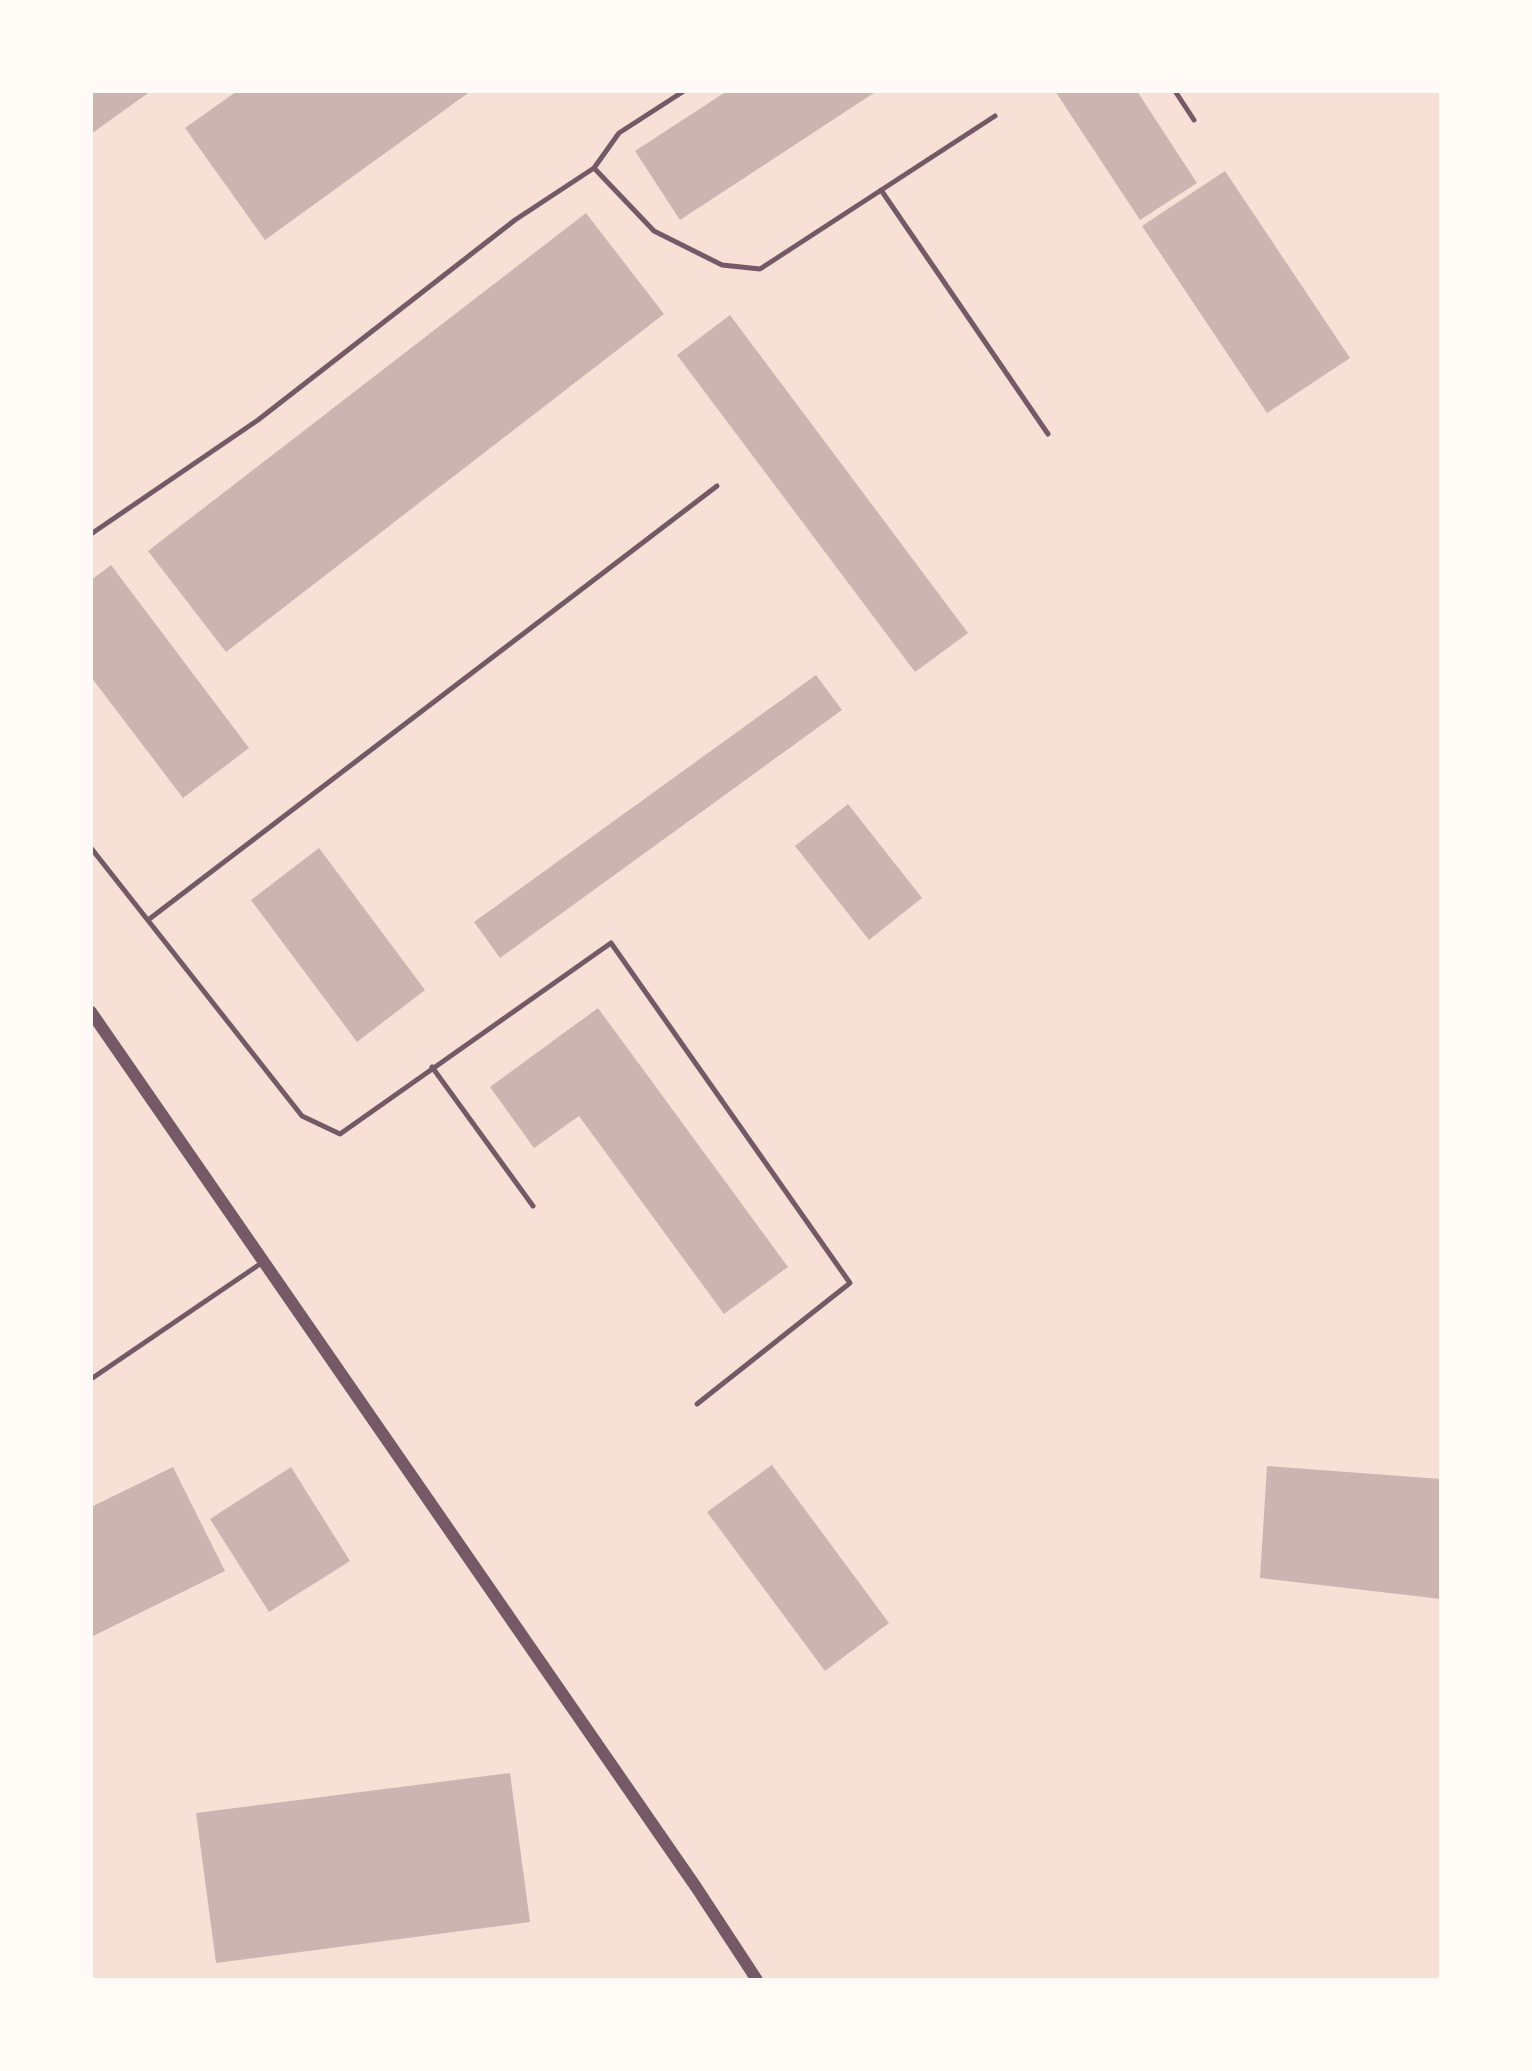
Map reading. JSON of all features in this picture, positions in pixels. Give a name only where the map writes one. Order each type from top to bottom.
[{"type":"street","points":[[91,1012],[696,1887],[757,1980]]},
{"type":"lane","points":[[91,534],[258,420],[515,220],[594,168],[619,133],[684,91]]},
{"type":"lane","points":[[1175,91],[1195,120]]},
{"type":"lane","points":[[594,168],[654,231],[722,265],[760,269],[995,116]]},
{"type":"lane","points":[[881,190],[1048,434]]},
{"type":"lane","points":[[148,920],[717,486]]},
{"type":"lane","points":[[91,848],[302,1116],[340,1134],[611,943],[850,1283],[697,1404]]},
{"type":"lane","points":[[432,1068],[533,1206]]},
{"type":"lane","points":[[91,1379],[263,1262]]},
{"type":"building","points":[[91,91],[151,91],[91,134]]},
{"type":"building","points":[[237,91],[471,91],[265,240],[185,128]]},
{"type":"building","points":[[727,91],[877,91],[680,220],[635,151]]},
{"type":"building","points":[[1055,91],[1137,91],[1197,183],[1140,220]]},
{"type":"building","points":[[1225,171],[1350,358],[1267,413],[1142,226]]},
{"type":"building","points":[[586,213],[664,314],[226,652],[148,551]]},
{"type":"building","points":[[730,315],[968,633],[915,672],[677,355]]},
{"type":"building","points":[[111,565],[249,748],[183,798],[91,677],[91,580]]},
{"type":"building","points":[[816,675],[842,710],[500,958],[474,922]]},
{"type":"building","points":[[848,804],[922,898],[869,940],[795,846]]},
{"type":"building","points":[[319,848],[425,990],[357,1042],[251,900]]},
{"type":"building","points":[[598,1008],[788,1267],[724,1314],[579,1116],[534,1148],[490,1087]]},
{"type":"building","points":[[772,1465],[889,1623],[825,1671],[707,1512]]},
{"type":"building","points":[[1267,1466],[1441,1479],[1441,1599],[1260,1578]]},
{"type":"building","points":[[173,1467],[225,1571],[91,1637],[91,1507]]},
{"type":"building","points":[[291,1467],[350,1561],[269,1612],[210,1519]]},
{"type":"building","points":[[510,1773],[530,1922],[216,1963],[196,1813]]}]
